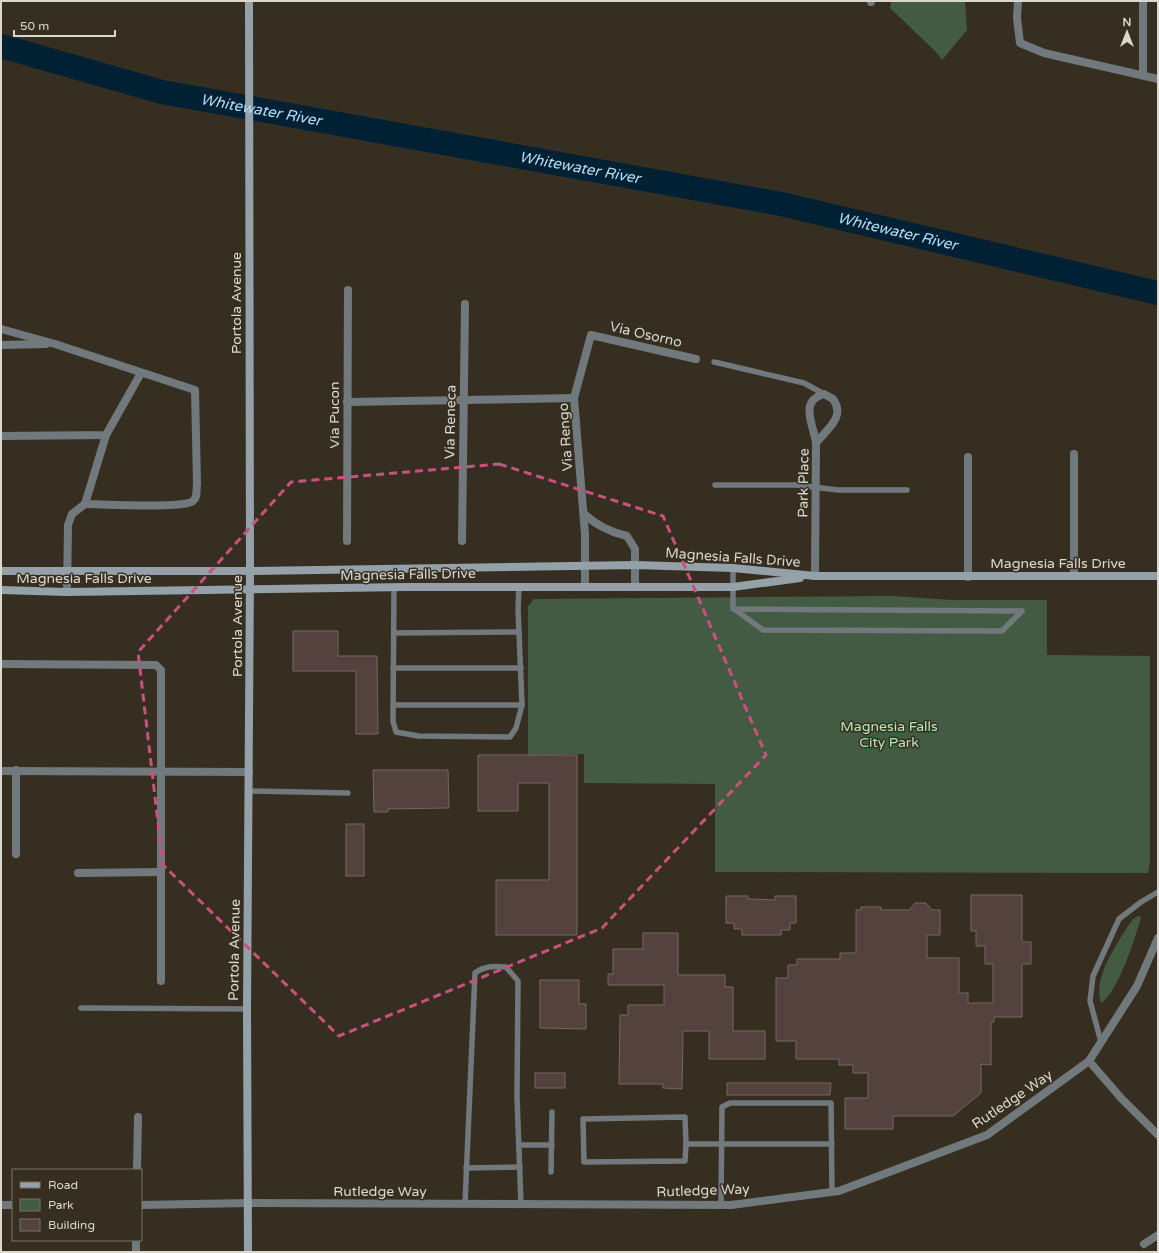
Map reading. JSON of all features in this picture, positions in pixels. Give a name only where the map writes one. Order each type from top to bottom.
[{"type":"street","name":"Portola Avenue","points":[[248,1252],[246,1009],[250,589],[249,1]]},
{"type":"street","points":[[1018,1],[1017,18],[1020,42],[1044,53],[1158,79]]},
{"type":"street","points":[[1143,1],[1143,75]]},
{"type":"street","name":"Via Pucon","points":[[347,541],[348,290]]},
{"type":"street","name":"Via Reneca","points":[[462,541],[465,304]]},
{"type":"street","points":[[1,329],[55,344],[195,390],[196,496],[192,502],[184,505],[85,504]]},
{"type":"street","name":"Via Osorno","points":[[591,335],[696,359]]},
{"type":"street","name":"Via Rengo","points":[[585,587],[584,514],[574,398],[591,335]]},
{"type":"street","points":[[1,345],[55,344]]},
{"type":"street","points":[[68,592],[68,525],[72,514],[85,504],[106,435],[141,373]]},
{"type":"street","points":[[816,443],[809,413],[809,404],[815,397],[824,394]]},
{"type":"street","name":"Park Place","points":[[815,576],[816,443],[837,418],[839,412],[833,399],[824,394]]},
{"type":"street","points":[[347,402],[574,398]]},
{"type":"street","points":[[1,436],[106,435]]},
{"type":"street","points":[[1074,454],[1074,576]]},
{"type":"street","points":[[968,457],[968,577]]},
{"type":"street","points":[[584,514],[594,524],[611,532],[627,536],[635,549],[635,587]]},
{"type":"street","name":"Magnesia Falls Drive","points":[[1,571],[250,571],[635,565],[733,568],[815,576],[1158,576]]},
{"type":"street","name":"Magnesia Falls Drive","points":[[1,590],[68,592],[520,586],[733,587],[815,576]]},
{"type":"street","points":[[1,664],[156,665],[161,670],[161,981]]},
{"type":"street","points":[[1,770],[249,772]]},
{"type":"street","points":[[16,770],[16,854]]},
{"type":"street","points":[[78,872],[161,872]]},
{"type":"street","name":"Rutledge Way","points":[[142,1205],[721,1205],[839,1191],[987,1135],[1089,1061],[1137,986],[1158,938]]},
{"type":"street","points":[[1089,1061],[1121,1098],[1158,1135]]},
{"type":"street","points":[[137,1169],[138,1117]]},
{"type":"street","points":[[1,1205],[12,1205]]},
{"type":"street","points":[[1144,1244],[1158,1235]]},
{"type":"street","points":[[136,1241],[136,1252]]},
{"type":"lane","points":[[714,362],[804,384],[824,394]]},
{"type":"lane","points":[[715,485],[796,485],[816,488],[907,490]]},
{"type":"lane","points":[[733,568],[733,609]]},
{"type":"lane","points":[[394,587],[393,721],[396,732],[418,736],[510,737],[516,728],[522,705],[519,632],[520,586]]},
{"type":"lane","points":[[733,609],[1022,611],[1002,631],[763,630],[733,609]]},
{"type":"lane","points":[[394,633],[519,632]]},
{"type":"lane","points":[[393,668],[521,668]]},
{"type":"lane","points":[[393,705],[522,705]]},
{"type":"lane","points":[[249,791],[348,793]]},
{"type":"lane","points":[[1101,1042],[1090,1001],[1093,976],[1119,919],[1141,902],[1158,892]]},
{"type":"lane","points":[[465,1204],[475,973],[483,967],[506,967],[518,981],[517,1097],[521,1205]]},
{"type":"lane","points":[[81,1008],[246,1009]]},
{"type":"lane","points":[[721,1205],[722,1107],[730,1103],[831,1103],[832,1192]]},
{"type":"lane","points":[[552,1112],[552,1172]]},
{"type":"lane","points":[[686,1117],[686,1144],[685,1161],[584,1162],[583,1119],[686,1117]]},
{"type":"lane","points":[[686,1144],[832,1144]]},
{"type":"lane","points":[[519,1145],[552,1145]]},
{"type":"lane","points":[[466,1168],[520,1167]]},
{"type":"highlighted area","points":[[499,464],[663,516],[766,755],[602,928],[339,1036],[163,865],[138,652],[291,482]]},
{"type":"green space","points":[[891,1],[965,1],[967,30],[942,60],[935,51],[890,8]]},
{"type":"green space","name":"Magnesia Falls City Park","points":[[893,596],[952,600],[1047,600],[1047,655],[1150,656],[1150,860],[1148,873],[715,872],[715,784],[584,783],[584,754],[528,755],[528,606],[534,599]]},
{"type":"green space","points":[[1139,916],[1141,917],[1139,926],[1125,964],[1113,989],[1107,998],[1101,1003],[1099,993],[1100,983],[1107,963],[1128,926],[1133,919]]},
{"type":"building","points":[[293,631],[338,631],[338,656],[377,656],[378,734],[356,734],[356,671],[293,671]]},
{"type":"building","points":[[478,755],[577,755],[577,935],[496,935],[496,880],[549,880],[549,783],[518,783],[518,811],[478,811]]},
{"type":"building","points":[[373,770],[448,770],[449,808],[388,809],[388,812],[374,812]]},
{"type":"building","points":[[346,824],[364,824],[364,876],[346,876]]},
{"type":"building","points":[[971,895],[1022,895],[1022,942],[1031,942],[1031,964],[1022,964],[1022,1017],[994,1017],[994,1022],[991,1022],[991,1065],[981,1064],[981,1093],[953,1116],[893,1116],[893,1129],[845,1129],[845,1098],[868,1098],[868,1073],[853,1073],[853,1065],[839,1065],[839,1059],[796,1059],[796,1041],[776,1041],[776,978],[788,978],[788,965],[797,965],[797,959],[840,959],[840,953],[856,953],[856,910],[861,910],[861,907],[881,907],[881,910],[909,910],[915,903],[926,903],[932,910],[940,910],[940,935],[927,935],[927,958],[959,958],[959,993],[968,993],[968,1003],[993,1003],[993,964],[985,964],[985,946],[976,946],[976,931],[971,931]]},
{"type":"building","points":[[726,896],[748,896],[748,899],[775,900],[775,896],[796,896],[796,923],[790,923],[790,930],[781,930],[781,935],[742,935],[742,929],[734,929],[734,923],[726,923]]},
{"type":"building","points":[[643,933],[678,933],[678,975],[725,975],[725,987],[733,987],[733,1031],[765,1031],[765,1059],[709,1059],[709,1031],[683,1031],[682,1089],[663,1088],[663,1084],[619,1084],[620,1015],[628,1015],[628,1005],[664,1005],[664,985],[608,985],[608,974],[613,974],[613,949],[643,949]]},
{"type":"building","points":[[540,980],[579,980],[579,1004],[586,1004],[586,1029],[540,1028]]},
{"type":"building","points":[[535,1073],[565,1073],[565,1088],[535,1088]]},
{"type":"building","points":[[727,1083],[831,1083],[830,1095],[727,1095]]},
{"type":"waterway","name":"Whitewater River","points":[[1,46],[162,92],[781,204],[1158,293]]}]
